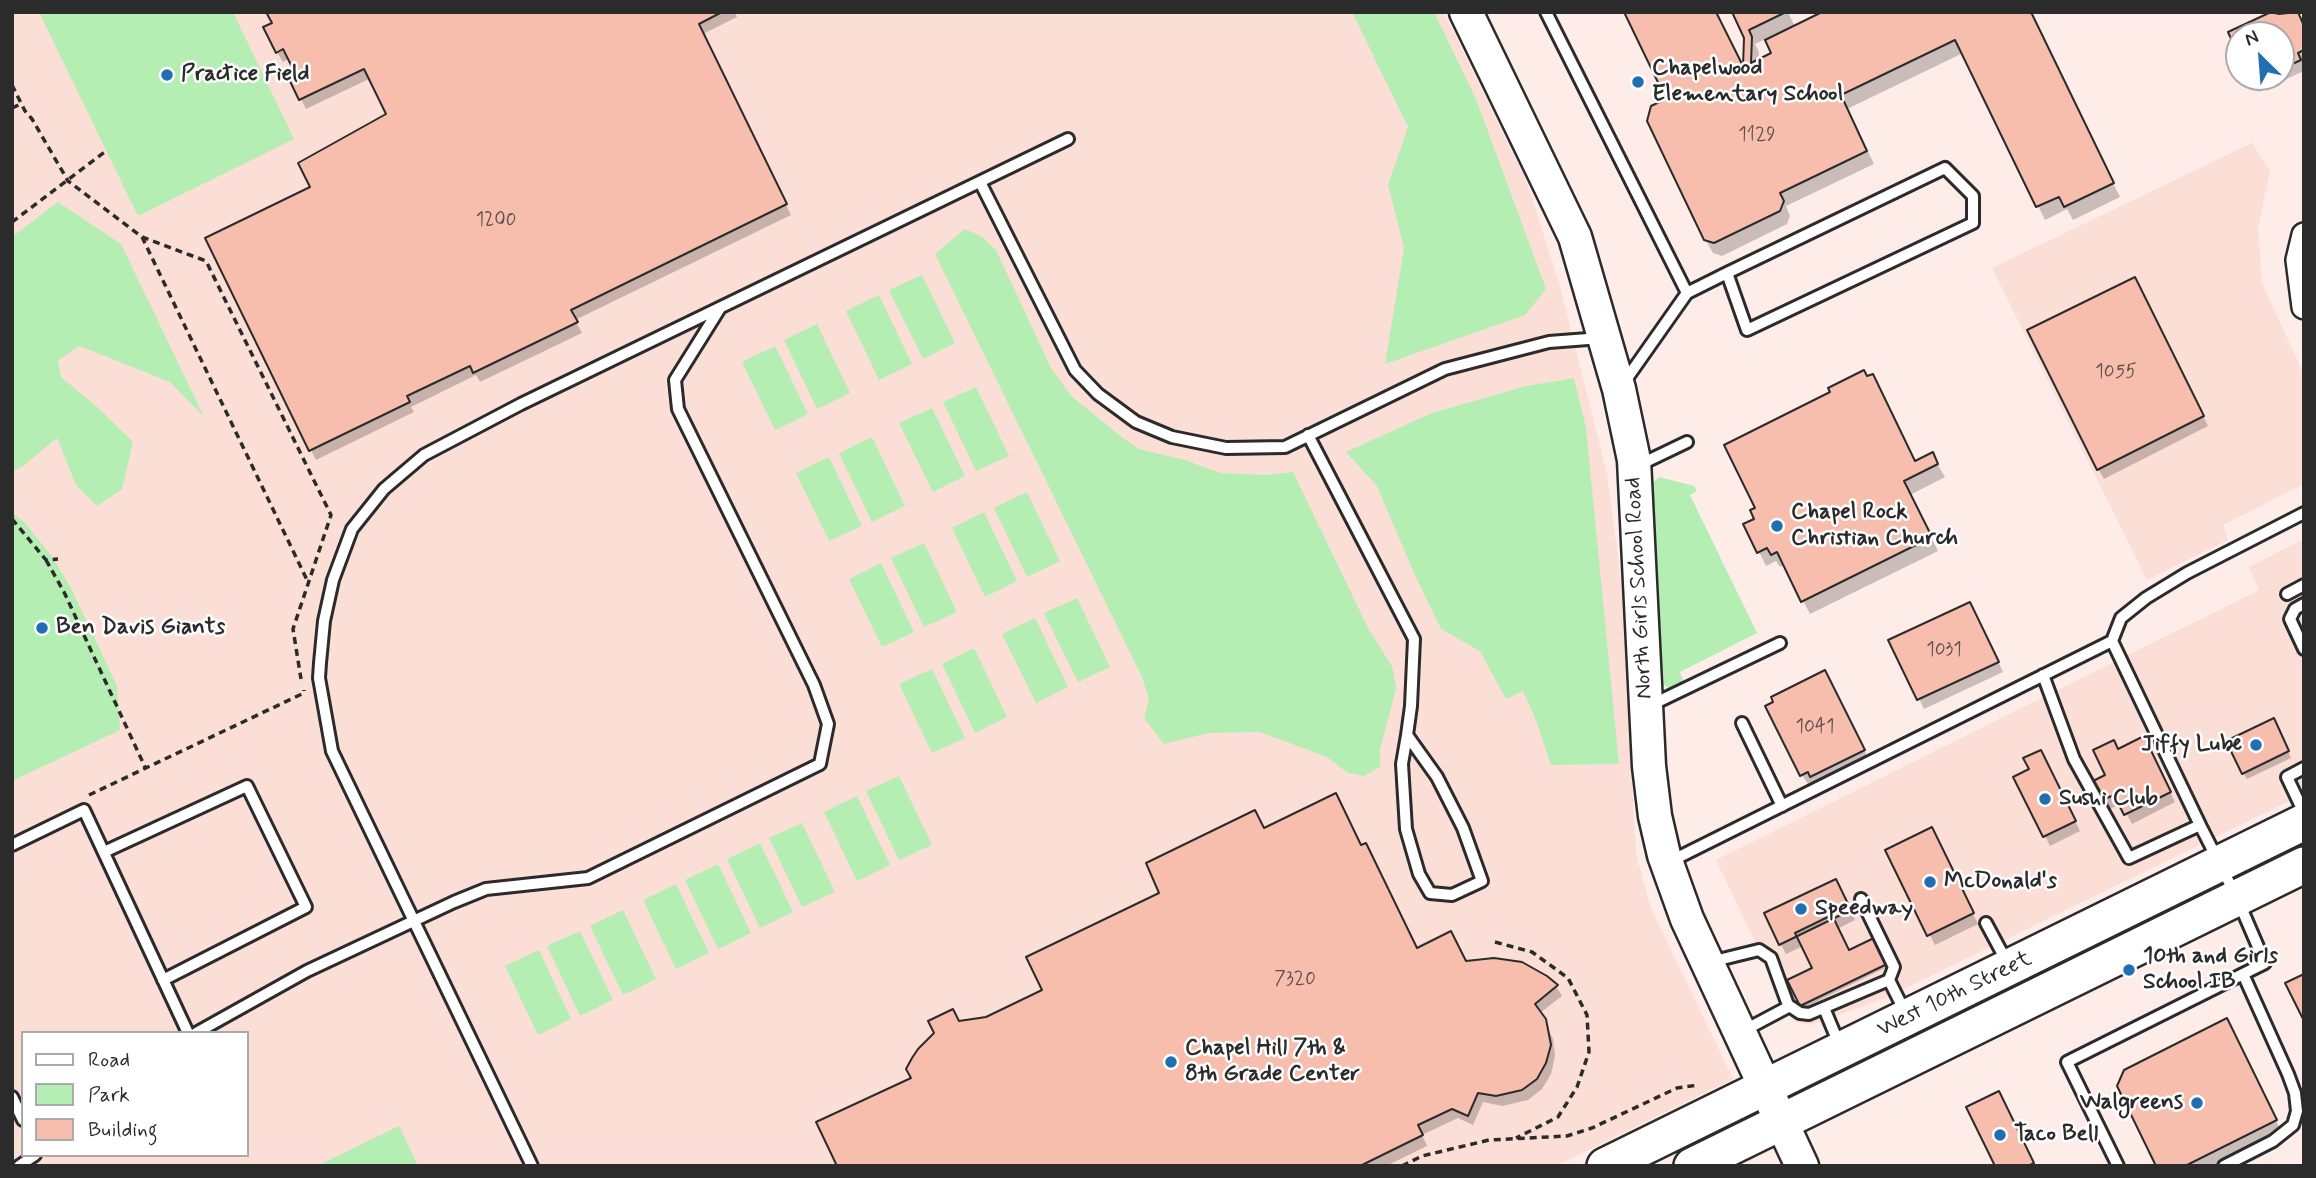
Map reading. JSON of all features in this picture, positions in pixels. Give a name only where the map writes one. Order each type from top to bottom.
[{"type":"main road","name":"North Girls School Road","points":[[1466,12],[1575,237],[1606,338],[1631,440],[1635,467],[1652,797],[1666,864],[1679,900],[1802,1166]]},
{"type":"main road","name":"West 10th Street","points":[[1605,1166],[2010,968],[2074,931],[2304,821]]},
{"type":"main road","name":"West 10th Street","points":[[1692,1166],[2304,865]]},
{"type":"street","points":[[2304,235],[2298,260],[2304,307]]},
{"type":"lane","points":[[1546,12],[1687,293]]},
{"type":"lane","points":[[532,1166],[332,751],[318,678],[324,621],[333,580],[352,529],[384,489],[424,455],[521,404],[1068,139]]},
{"type":"lane","points":[[1619,389],[1687,293],[1727,273],[1945,168],[1972,196],[1973,223],[1747,330],[1727,273]]},
{"type":"lane","points":[[980,182],[1075,370],[1098,394],[1136,422],[1172,437],[1226,448],[1285,447],[1445,369],[1549,342],[1606,338]]},
{"type":"lane","points":[[200,1031],[307,971],[486,889],[588,878],[820,764],[828,724],[814,685],[678,409],[675,380],[720,308]]},
{"type":"lane","points":[[1308,435],[1414,639],[1411,706],[1402,764],[1406,829],[1419,874],[1430,893],[1452,895],[1482,881],[1463,828],[1437,777],[1407,735]]},
{"type":"lane","points":[[1635,467],[1687,442]]},
{"type":"lane","points":[[1666,864],[2112,641],[2121,618],[2146,598],[2186,573],[2304,513]]},
{"type":"lane","points":[[2287,594],[2304,585]]},
{"type":"lane","points":[[2304,604],[2295,608],[2290,619],[2304,649]]},
{"type":"lane","points":[[2112,641],[2237,898],[2265,963],[2067,1062],[2118,1166]]},
{"type":"lane","points":[[1646,707],[1780,643]]},
{"type":"lane","points":[[2043,675],[2074,759],[2129,858],[2200,825]]},
{"type":"lane","points":[[1742,723],[1782,806]]},
{"type":"lane","points":[[2304,768],[2287,777],[2304,813]]},
{"type":"lane","points":[[104,852],[247,786],[306,907],[163,980]]},
{"type":"lane","points":[[12,845],[84,810],[187,1031]]},
{"type":"lane","points":[[1708,963],[1759,950],[1770,958],[1790,1006],[1800,1013],[1809,1014],[1824,1008],[1889,980],[1894,967],[1861,899]]},
{"type":"lane","points":[[1986,923],[2010,968]]},
{"type":"lane","points":[[2224,1166],[2273,1142],[2292,1125],[2297,1111],[2295,1093],[2285,1065],[2243,974]]},
{"type":"lane","points":[[1889,980],[1907,1018]]},
{"type":"lane","points":[[1741,1033],[1790,1006]]},
{"type":"lane","points":[[1824,1008],[1842,1051]]},
{"type":"lane","points":[[12,1097],[21,1116]]},
{"type":"path","points":[[12,85],[68,181],[142,237],[205,261],[331,515],[293,629],[304,693],[85,797]]},
{"type":"path","points":[[12,108],[21,104]]},
{"type":"path","points":[[12,222],[106,151]]},
{"type":"path","points":[[142,237],[308,582]]},
{"type":"path","points":[[12,519],[46,560],[64,592],[145,767]]},
{"type":"path","points":[[46,560],[58,559]]},
{"type":"path","points":[[1495,942],[1532,952],[1568,978],[1587,1015],[1589,1052],[1577,1087],[1558,1117],[1514,1139]]},
{"type":"path","points":[[1402,1166],[1422,1156],[1489,1140],[1567,1136],[1592,1128],[1676,1088],[1699,1085]]},
{"type":"shaded area","points":[[12,12],[1444,12],[1526,180],[1559,283],[1607,474],[1621,581],[1636,854],[1651,908],[1733,1079],[1556,1166],[12,1166]]},
{"type":"shaded area","points":[[2252,143],[2270,172],[2258,227],[2262,283],[2304,375],[2304,484],[2223,525],[2228,540],[2147,580],[1992,268]]},
{"type":"shaded area","points":[[2304,539],[2304,794],[1881,1000],[1810,1025],[1793,1021],[1716,860],[2259,590],[2249,567]]},
{"type":"green space","name":"Practice Field","points":[[39,12],[233,12],[294,139],[138,216]]},
{"type":"green space","points":[[1352,12],[1434,12],[1476,99],[1546,289],[1525,315],[1385,364],[1404,248],[1388,185],[1408,127]]},
{"type":"green space","points":[[58,202],[121,244],[204,417],[170,382],[80,346],[58,360],[61,377],[133,442],[122,489],[97,506],[76,485],[57,438],[12,472],[12,237]]},
{"type":"green space","points":[[965,229],[982,237],[996,250],[1051,368],[1071,396],[1123,438],[1139,449],[1185,460],[1220,473],[1265,475],[1293,472],[1369,630],[1392,666],[1396,688],[1380,750],[1380,767],[1364,776],[1348,773],[1327,757],[1260,732],[1209,733],[1164,744],[1144,718],[1149,699],[1142,677],[935,254]]},
{"type":"green space","points":[[922,275],[955,343],[923,359],[889,290]]},
{"type":"green space","points":[[879,295],[912,364],[879,380],[846,311]]},
{"type":"green space","points":[[817,324],[850,393],[817,409],[784,340]]},
{"type":"green space","points":[[775,346],[808,414],[775,430],[742,362]]},
{"type":"green space","points":[[1574,378],[1586,428],[1619,764],[1551,765],[1523,691],[1506,699],[1480,651],[1441,629],[1377,486],[1346,452],[1432,413],[1526,386]]},
{"type":"green space","points":[[976,387],[1009,456],[976,471],[943,402]]},
{"type":"green space","points":[[932,408],[965,476],[933,492],[899,423]]},
{"type":"green space","points":[[872,437],[905,506],[872,522],[839,453]]},
{"type":"green space","points":[[829,457],[862,526],[829,541],[796,473]]},
{"type":"green space","points":[[1659,477],[1694,486],[1697,491],[1690,495],[1757,633],[1680,672],[1684,683],[1675,688],[1667,687],[1661,682],[1656,652],[1647,488]]},
{"type":"green space","points":[[1027,492],[1060,561],[1027,577],[994,508]]},
{"type":"green space","name":"Ben Davis Giants","points":[[12,512],[25,523],[53,558],[71,588],[117,686],[120,730],[12,781]]},
{"type":"green space","points":[[984,512],[1017,581],[985,597],[952,528]]},
{"type":"green space","points":[[924,543],[957,612],[924,627],[891,558]]},
{"type":"green space","points":[[881,563],[914,632],[882,647],[849,579]]},
{"type":"green space","points":[[1077,598],[1110,667],[1078,682],[1044,613]]},
{"type":"green space","points":[[1035,618],[1068,687],[1036,703],[1002,634]]},
{"type":"green space","points":[[974,648],[1007,717],[975,733],[942,664]]},
{"type":"green space","points":[[932,669],[965,738],[932,753],[899,684]]},
{"type":"green space","points":[[899,776],[932,845],[899,860],[866,791]]},
{"type":"green space","points":[[857,796],[890,865],[857,881],[824,812]]},
{"type":"green space","points":[[802,823],[835,892],[802,907],[769,838]]},
{"type":"green space","points":[[760,843],[793,912],[760,928],[727,859]]},
{"type":"green space","points":[[718,864],[751,933],[718,949],[685,880]]},
{"type":"green space","points":[[676,884],[709,953],[676,969],[643,900]]},
{"type":"green space","points":[[623,910],[656,979],[623,995],[590,926]]},
{"type":"green space","points":[[580,931],[613,1000],[580,1016],[547,946]]},
{"type":"green space","points":[[539,950],[571,1019],[538,1035],[505,966]]},
{"type":"green space","points":[[399,1126],[418,1166],[317,1166]]},
{"type":"building","points":[[266,12],[722,12],[699,24],[787,204],[571,310],[578,322],[473,373],[470,366],[407,396],[410,402],[309,451],[205,238],[310,187],[298,163],[386,114],[364,69],[299,100],[287,75],[294,71],[283,49],[276,53],[263,27],[272,23]]},
{"type":"building","points":[[1624,12],[1716,12],[1743,66],[1744,38],[1732,12],[1786,12],[1749,30],[1752,37],[1751,63],[1771,53],[1765,40],[1822,12],[2031,12],[2114,183],[2064,207],[2059,197],[2036,207],[1955,40],[1841,95],[1867,151],[1780,193],[1784,201],[1780,211],[1714,243],[1704,240],[1647,121],[1651,106],[1666,99]]},
{"type":"building","points":[[2271,12],[2298,12],[2304,26],[2304,50],[2298,53],[2301,60],[2295,63],[2295,21],[2252,21]]},
{"type":"building","points":[[2135,277],[2204,416],[2097,470],[2027,330]]},
{"type":"building","points":[[1864,370],[1867,376],[1873,374],[1915,461],[1933,452],[1938,464],[1904,481],[1932,537],[1801,602],[1777,552],[1771,555],[1767,548],[1757,553],[1743,524],[1754,519],[1750,510],[1755,508],[1724,445],[1830,392],[1828,388]]},
{"type":"building","points":[[1970,602],[1999,662],[1917,700],[1888,640]]},
{"type":"building","points":[[1825,670],[1865,750],[1810,777],[1808,772],[1800,776],[1765,706],[1773,702],[1771,697]]},
{"type":"building","points":[[2274,718],[2289,751],[2242,774],[2226,741]]},
{"type":"building","points":[[2144,736],[2171,792],[2124,815],[2114,795],[2100,801],[2091,782],[2105,775],[2093,750],[2114,740],[2118,749]]},
{"type":"building","name":"Sushi Club","points":[[2041,750],[2076,821],[2043,837],[2013,777],[2029,769],[2023,758]]},
{"type":"building","points":[[1336,793],[1361,845],[1366,843],[1417,948],[1451,931],[1466,961],[1494,958],[1522,962],[1558,985],[1535,1004],[1546,1019],[1551,1045],[1546,1063],[1537,1079],[1522,1090],[1496,1096],[1478,1093],[1468,1116],[1452,1109],[1418,1125],[1423,1135],[1360,1166],[837,1166],[816,1122],[911,1078],[906,1069],[918,1049],[934,1033],[928,1021],[953,1009],[959,1021],[986,1017],[1042,990],[1026,957],[1159,893],[1146,863],[1255,810],[1264,828]]},
{"type":"building","name":"McDonald's","points":[[1932,827],[1974,913],[1927,936],[1885,850]]},
{"type":"building","points":[[1836,879],[1851,910],[1779,945],[1764,913]]},
{"type":"building","points":[[1832,915],[1849,950],[1874,938],[1887,964],[1800,1006],[1787,980],[1812,968],[1795,933]]},
{"type":"building","points":[[2304,974],[2304,1021],[2285,983]]},
{"type":"building","name":"Walgreens","points":[[2227,1018],[2277,1120],[2185,1166],[2156,1166],[2117,1086],[2124,1070]]},
{"type":"building","name":"Taco Bell","points":[[1999,1091],[2034,1163],[2028,1166],[1995,1166],[1966,1107]]},
{"type":"place","name":"Practice Field","points":[[167,75]]},
{"type":"place","name":"Chapelwood Elementary School","points":[[1638,82]]},
{"type":"place","name":"Chapel Rock Christian Church","points":[[1777,526]]},
{"type":"place","name":"Ben Davis Giants","points":[[42,628]]},
{"type":"place","name":"Jiffy Lube","points":[[2256,745]]},
{"type":"place","name":"Sushi Club","points":[[2045,799]]},
{"type":"place","name":"McDonald's","points":[[1930,882]]},
{"type":"place","name":"Speedway","points":[[1801,909]]},
{"type":"place","name":"10th and Girls School IB","points":[[2129,970]]},
{"type":"place","name":"Chapel Hill 7th & 8th Grade Center","points":[[1171,1062]]},
{"type":"place","name":"Walgreens","points":[[2197,1103]]},
{"type":"place","name":"Taco Bell","points":[[2000,1135]]}]
